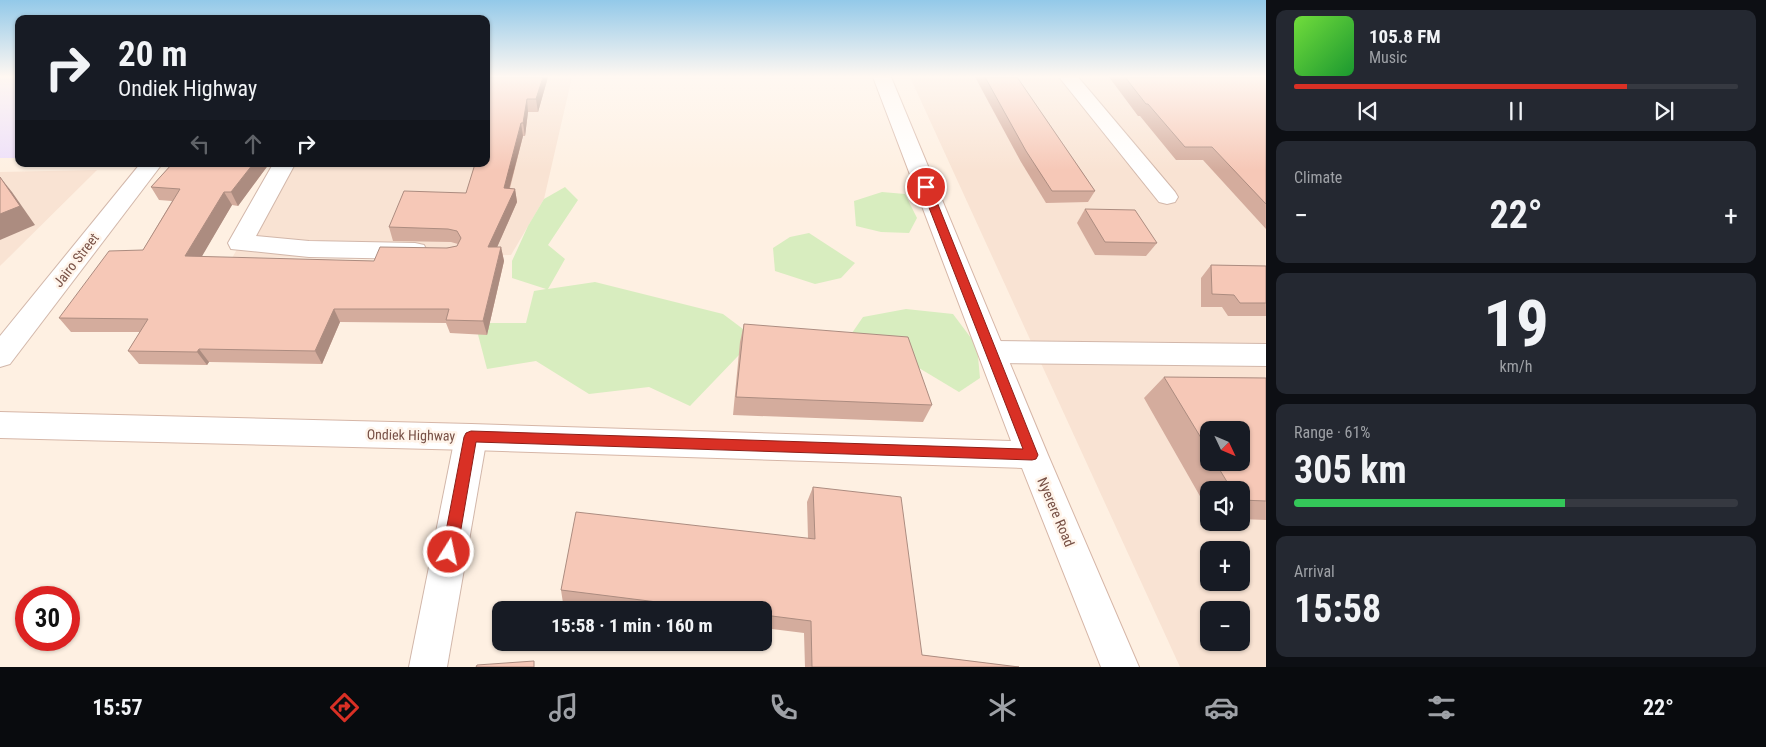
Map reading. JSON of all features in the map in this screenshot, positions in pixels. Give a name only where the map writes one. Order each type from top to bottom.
[{"type":"main road","name":"Nyerere Road","points":[[895,108],[993,352],[1032,455],[1120,667]]},
{"type":"main road","points":[[1094,108],[1167,196]]},
{"type":"main road","name":"Jairo Street","points":[[0,356],[149,167]]},
{"type":"main road","points":[[282,167],[240,243],[309,249],[442,252]]},
{"type":"main road","points":[[993,352],[1266,355]]},
{"type":"main road","name":"Ondiek Highway","points":[[0,425],[471,437],[1032,455]]},
{"type":"main road","points":[[428,667],[471,437]]},
{"type":"shaded area","points":[[0,108],[15,108],[15,158],[0,158]]},
{"type":"shaded area","points":[[490,108],[565,108],[544,199],[511,255],[232,258],[284,167],[490,167]]},
{"type":"shaded area","points":[[924,108],[1266,108],[1266,667],[1180,667]]},
{"type":"shaded area","points":[[97,170],[0,266],[0,172]]},
{"type":"green space","points":[[565,187],[578,200],[548,245],[565,259],[548,289],[595,282],[723,314],[751,335],[739,355],[690,406],[649,387],[589,394],[536,361],[487,369],[475,323],[526,323],[534,291],[546,289],[512,278],[512,261],[528,226],[544,199]]},
{"type":"green space","points":[[882,192],[905,194],[917,218],[909,233],[881,232],[856,226],[854,201]]},
{"type":"green space","points":[[809,233],[855,263],[841,278],[815,284],[775,271],[773,248],[790,237]]},
{"type":"green space","points":[[906,309],[953,314],[977,346],[980,378],[959,392],[914,365],[852,333],[863,317]]},
{"type":"building","points":[[490,108],[525,108],[504,188],[515,189],[488,247],[501,247],[483,321],[446,320],[449,309],[334,309],[315,351],[199,349],[197,352],[128,351],[148,319],[59,318],[109,251],[143,250],[180,189],[151,187],[169,167],[251,167],[231,192],[224,192],[185,256],[374,261],[380,247],[447,248],[457,246],[461,238],[457,231],[389,227],[404,191],[466,193],[474,167],[490,167]]},
{"type":"building","points":[[1002,108],[1038,108],[1095,191],[1052,191],[1026,151]]},
{"type":"building","points":[[1152,108],[1266,108],[1266,204],[1212,147],[1185,147]]},
{"type":"building","points":[[0,177],[20,206],[0,214]]},
{"type":"building","points":[[1085,209],[1135,210],[1157,243],[1105,242]]},
{"type":"building","points":[[1211,265],[1266,266],[1266,303],[1240,303],[1234,295],[1212,294]]},
{"type":"building","points":[[744,324],[908,337],[932,405],[736,397]]},
{"type":"building","points":[[1164,377],[1266,378],[1266,501],[1250,500],[1250,481],[1227,481],[1220,471],[1250,471],[1250,421],[1200,421],[1200,436]]},
{"type":"building","points":[[813,487],[901,497],[922,655],[1019,667],[812,667],[811,621],[772,616],[772,601],[649,601],[561,590],[576,512],[815,539]]},
{"type":"building","points":[[534,661],[534,667],[476,667],[477,665]]},
{"type":"route","points":[[449,552],[471,437],[1032,455],[993,352],[926,187]]}]
